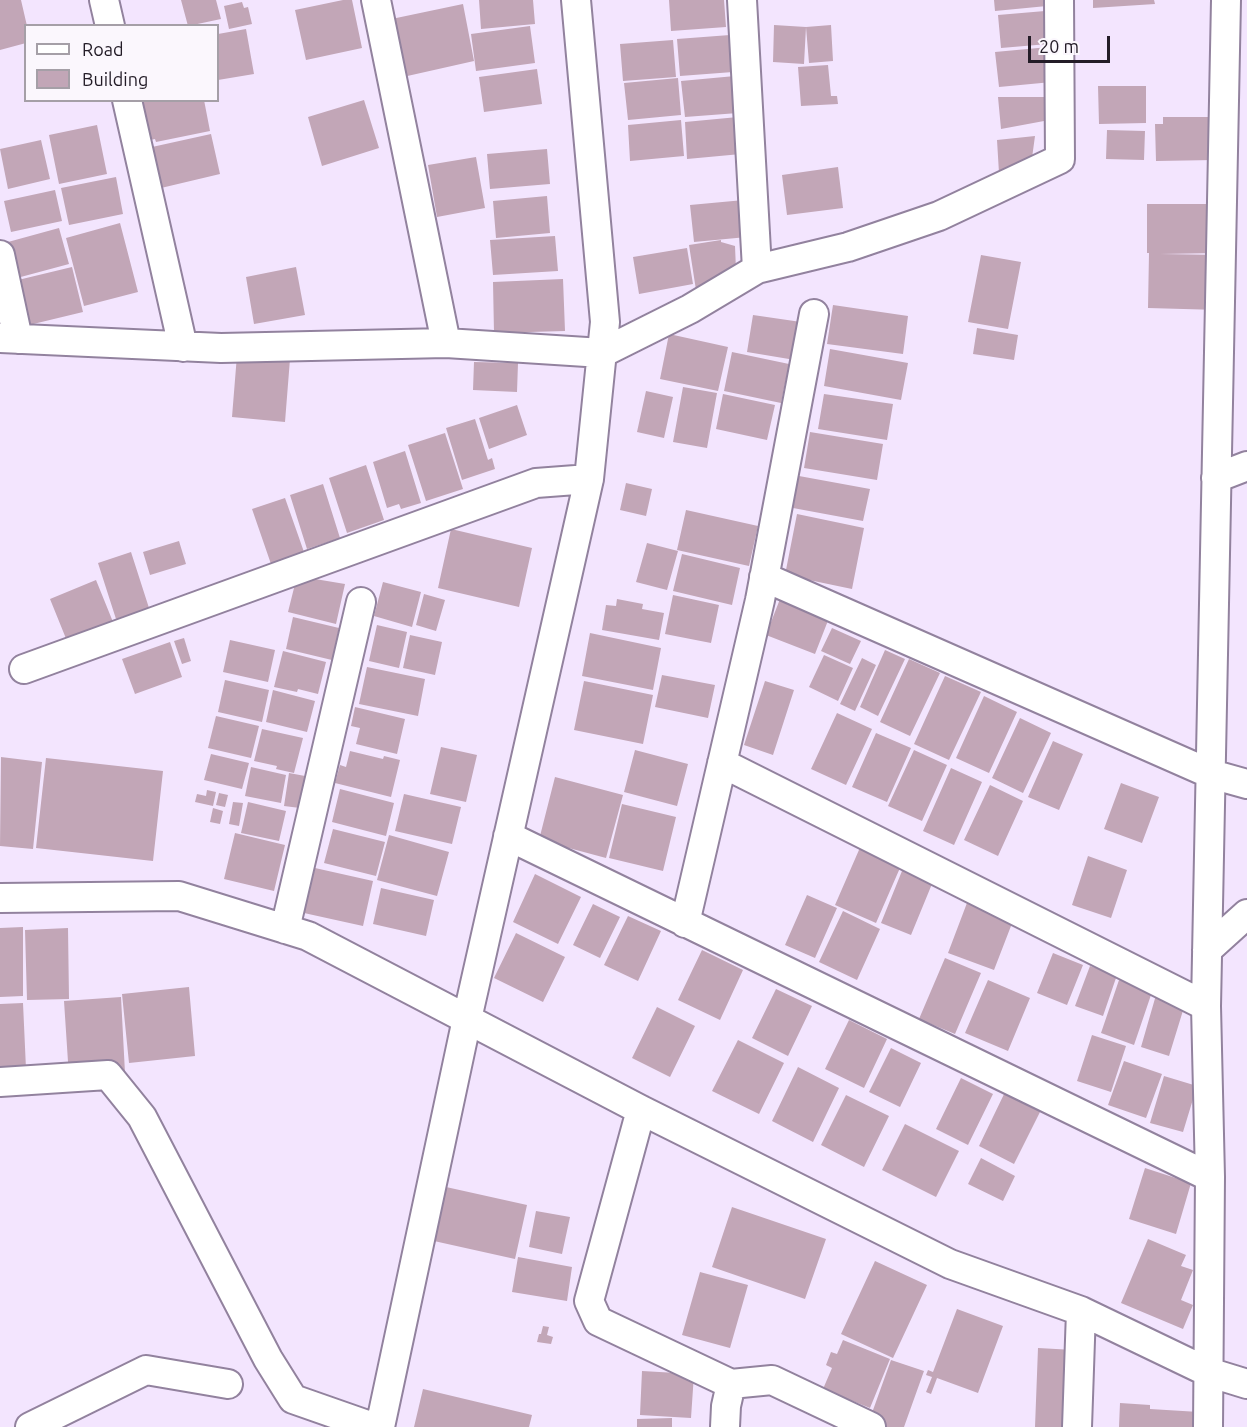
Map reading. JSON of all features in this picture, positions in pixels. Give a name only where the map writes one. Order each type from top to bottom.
[{"type":"street","points":[[104,0],[110,24]]},
{"type":"street","points":[[376,0],[446,343]]},
{"type":"street","points":[[380,1427],[467,1019],[589,479],[605,322],[576,0]]},
{"type":"street","points":[[742,0],[757,269]]},
{"type":"street","points":[[0,255],[9,339],[232,348],[446,343],[602,353],[690,309],[757,269],[848,247],[939,216],[1060,159],[1059,0]]},
{"type":"street","points":[[1208,1427],[1210,1177],[1206,1006],[1226,0]]},
{"type":"street","points":[[127,102],[183,346]]},
{"type":"street","points":[[685,923],[764,577],[814,314]]},
{"type":"street","points":[[1216,478],[1247,466]]},
{"type":"street","points":[[24,669],[536,483],[589,479]]},
{"type":"street","points":[[764,577],[1211,774],[1247,784]]},
{"type":"street","points":[[285,929],[361,602]]},
{"type":"street","points":[[722,763],[1206,1006]]},
{"type":"street","points":[[508,836],[1210,1177]]},
{"type":"street","points":[[0,898],[179,896],[308,936],[641,1110],[950,1264],[1081,1311],[1208,1372],[1247,1384]]},
{"type":"street","points":[[1207,950],[1247,914]]},
{"type":"street","points":[[0,1082],[108,1075],[142,1117],[268,1359],[293,1399],[373,1427]]},
{"type":"street","points":[[641,1110],[590,1301],[598,1320],[731,1384],[772,1380],[870,1427]]},
{"type":"street","points":[[1077,1427],[1081,1311]]},
{"type":"street","points":[[30,1427],[146,1370],[228,1384]]},
{"type":"street","points":[[725,1427],[726,1406],[731,1384]]},
{"type":"building","points":[[0,0],[21,0],[27,24],[24,24],[24,44],[0,50]]},
{"type":"building","points":[[181,0],[216,0],[221,19],[187,24]]},
{"type":"building","points":[[352,0],[362,48],[306,60],[295,10]]},
{"type":"building","points":[[479,0],[533,0],[535,24],[481,29]]},
{"type":"building","points":[[669,0],[724,0],[726,27],[671,31]]},
{"type":"building","points":[[994,0],[1046,0],[1047,6],[995,11]]},
{"type":"building","points":[[1093,0],[1154,0],[1155,4],[1093,8]]},
{"type":"building","points":[[242,2],[244,8],[248,7],[252,24],[229,29],[224,6]]},
{"type":"building","points":[[463,4],[474,61],[394,79],[382,21]]},
{"type":"building","points":[[1045,11],[1048,44],[1001,48],[998,15]]},
{"type":"building","points":[[774,25],[806,27],[804,64],[773,62]]},
{"type":"building","points":[[831,25],[833,61],[809,63],[806,27]]},
{"type":"building","points":[[530,26],[535,63],[476,71],[471,34]]},
{"type":"building","points":[[246,29],[254,74],[219,80],[219,34]]},
{"type":"building","points":[[730,35],[733,72],[680,76],[677,39]]},
{"type":"building","points":[[673,40],[676,77],[623,81],[620,44]]},
{"type":"building","points":[[1049,47],[1052,82],[999,87],[995,52]]},
{"type":"building","points":[[828,65],[831,96],[837,96],[838,104],[801,106],[798,67]]},
{"type":"building","points":[[537,69],[542,104],[484,112],[479,77]]},
{"type":"building","points":[[735,76],[738,113],[685,117],[681,81]]},
{"type":"building","points":[[678,78],[681,115],[628,120],[624,83]]},
{"type":"building","points":[[1098,86],[1146,86],[1146,123],[1099,124]]},
{"type":"building","points":[[998,97],[1044,97],[1044,121],[1001,129]]},
{"type":"building","points":[[364,100],[379,148],[322,166],[308,117]]},
{"type":"building","points":[[142,102],[204,102],[210,131],[156,142],[155,139],[150,140]]},
{"type":"building","points":[[738,117],[741,154],[687,159],[685,122]]},
{"type":"building","points":[[1163,117],[1213,117],[1214,160],[1156,161],[1155,124],[1163,124]]},
{"type":"building","points":[[681,120],[684,156],[630,161],[628,125]]},
{"type":"building","points":[[97,125],[107,174],[59,184],[49,135]]},
{"type":"building","points":[[1107,130],[1145,131],[1144,160],[1106,159]]},
{"type":"building","points":[[211,134],[220,174],[161,188],[152,147]]},
{"type":"building","points":[[1035,136],[1032,158],[999,173],[997,140]]},
{"type":"building","points":[[41,140],[50,179],[8,189],[0,149]]},
{"type":"building","points":[[547,149],[550,184],[490,189],[487,154]]},
{"type":"building","points":[[476,157],[485,208],[437,217],[428,165]]},
{"type":"building","points":[[838,167],[843,208],[787,215],[782,175]]},
{"type":"building","points":[[116,177],[123,214],[69,225],[61,188]]},
{"type":"building","points":[[55,190],[62,221],[11,232],[4,201]]},
{"type":"building","points":[[547,196],[550,233],[496,238],[493,201]]},
{"type":"building","points":[[744,200],[747,237],[694,242],[690,205]]},
{"type":"building","points":[[1147,204],[1219,204],[1219,253],[1160,254],[1221,255],[1219,310],[1148,308]]},
{"type":"building","points":[[120,223],[138,292],[84,306],[66,238]]},
{"type":"building","points":[[59,228],[69,264],[17,278],[8,242]]},
{"type":"building","points":[[555,236],[558,271],[493,275],[490,240]]},
{"type":"building","points":[[721,240],[721,242],[735,246],[736,270],[696,290],[689,245]]},
{"type":"building","points":[[687,248],[693,284],[639,294],[633,257]]},
{"type":"building","points":[[981,255],[1021,262],[1008,329],[968,322]]},
{"type":"building","points":[[72,267],[83,312],[29,325],[18,280]]},
{"type":"building","points":[[296,267],[305,315],[254,324],[246,277]]},
{"type":"building","points":[[563,279],[565,331],[494,333],[493,282]]},
{"type":"building","points":[[833,305],[908,316],[903,354],[827,344]]},
{"type":"building","points":[[753,315],[801,322],[795,360],[747,352]]},
{"type":"building","points":[[977,328],[1018,335],[1014,360],[973,354]]},
{"type":"building","points":[[669,334],[728,347],[718,391],[660,379]]},
{"type":"building","points":[[830,349],[908,363],[901,400],[824,386]]},
{"type":"building","points":[[732,352],[789,364],[781,403],[724,391]]},
{"type":"building","points":[[237,355],[290,359],[285,422],[232,417]]},
{"type":"building","points":[[474,362],[518,363],[517,392],[473,390]]},
{"type":"building","points":[[683,387],[717,393],[707,448],[673,442]]},
{"type":"building","points":[[646,391],[673,397],[664,438],[637,432]]},
{"type":"building","points":[[723,394],[775,405],[767,440],[716,429]]},
{"type":"building","points":[[824,394],[893,404],[887,440],[818,429]]},
{"type":"building","points":[[517,405],[527,435],[489,449],[479,418]]},
{"type":"building","points":[[475,419],[488,460],[492,458],[495,469],[462,480],[446,428]]},
{"type":"building","points":[[810,432],[883,444],[877,480],[804,468]]},
{"type":"building","points":[[445,433],[463,489],[426,501],[408,445]]},
{"type":"building","points":[[405,451],[421,503],[401,509],[399,504],[387,508],[373,462]]},
{"type":"building","points":[[366,465],[384,520],[347,533],[329,478]]},
{"type":"building","points":[[799,476],[870,489],[863,521],[793,508]]},
{"type":"building","points":[[626,483],[652,489],[646,516],[620,510]]},
{"type":"building","points":[[323,484],[340,538],[307,549],[290,495]]},
{"type":"building","points":[[285,498],[304,552],[271,564],[252,509]]},
{"type":"building","points":[[686,510],[758,526],[749,566],[677,550]]},
{"type":"building","points":[[797,514],[864,528],[852,589],[785,575]]},
{"type":"building","points":[[451,529],[532,548],[519,607],[438,588]]},
{"type":"building","points":[[179,541],[186,564],[150,575],[143,552]]},
{"type":"building","points":[[647,543],[678,551],[667,590],[636,582]]},
{"type":"building","points":[[131,552],[149,608],[116,619],[98,563]]},
{"type":"building","points":[[682,554],[740,568],[732,605],[673,591]]},
{"type":"building","points":[[297,576],[345,584],[336,624],[288,612]]},
{"type":"building","points":[[96,580],[113,622],[67,641],[50,599]]},
{"type":"building","points":[[383,582],[421,592],[412,627],[374,616]]},
{"type":"building","points":[[424,594],[445,600],[436,631],[416,625]]},
{"type":"building","points":[[673,595],[719,605],[711,643],[665,634]]},
{"type":"building","points":[[617,599],[643,604],[642,609],[664,613],[659,640],[602,630],[606,605],[616,606]]},
{"type":"building","points":[[780,599],[829,618],[815,654],[766,635]]},
{"type":"building","points":[[293,617],[339,628],[332,660],[286,649]]},
{"type":"building","points":[[377,625],[407,632],[399,668],[369,661]]},
{"type":"building","points":[[832,628],[861,641],[850,664],[821,651]]},
{"type":"building","points":[[590,633],[661,648],[653,690],[582,676]]},
{"type":"building","points":[[410,635],[442,642],[435,675],[403,668]]},
{"type":"building","points":[[184,638],[191,661],[182,664],[174,641]]},
{"type":"building","points":[[230,640],[275,650],[268,682],[223,672]]},
{"type":"building","points":[[170,642],[182,677],[135,694],[122,659]]},
{"type":"building","points":[[885,650],[905,659],[878,716],[860,707]]},
{"type":"building","points":[[283,651],[326,662],[318,694],[274,687]]},
{"type":"building","points":[[824,655],[853,668],[838,701],[809,687]]},
{"type":"building","points":[[862,658],[876,665],[855,711],[840,704]]},
{"type":"building","points":[[909,659],[940,673],[910,736],[880,722]]},
{"type":"building","points":[[367,667],[425,679],[418,716],[359,704]]},
{"type":"building","points":[[662,675],[715,685],[708,718],[655,707]]},
{"type":"building","points":[[945,676],[981,692],[949,760],[914,744]]},
{"type":"building","points":[[225,680],[269,690],[262,722],[218,712]]},
{"type":"building","points":[[584,681],[653,695],[643,744],[574,730]]},
{"type":"building","points":[[765,681],[794,690],[773,755],[744,745]]},
{"type":"building","points":[[273,690],[315,701],[307,732],[266,722]]},
{"type":"building","points":[[984,696],[1017,712],[989,773],[956,758]]},
{"type":"building","points":[[355,707],[405,719],[397,754],[356,744],[360,728],[351,726]]},
{"type":"building","points":[[837,713],[872,729],[846,785],[811,769]]},
{"type":"building","points":[[216,716],[259,726],[251,758],[208,748]]},
{"type":"building","points":[[1020,718],[1051,733],[1023,793],[992,778]]},
{"type":"building","points":[[262,729],[303,738],[294,773],[276,769],[277,766],[254,761]]},
{"type":"building","points":[[876,733],[911,748],[887,802],[852,787]]},
{"type":"building","points":[[1053,741],[1083,754],[1059,810],[1028,797]]},
{"type":"building","points":[[441,747],[477,755],[466,802],[430,794]]},
{"type":"building","points":[[635,750],[688,764],[677,806],[624,792]]},
{"type":"building","points":[[914,750],[947,765],[922,821],[888,806]]},
{"type":"building","points":[[350,751],[383,759],[384,756],[400,760],[391,797],[335,783],[340,765],[346,767]]},
{"type":"building","points":[[211,754],[249,763],[242,789],[204,780]]},
{"type":"building","points":[[1,757],[42,762],[33,849],[0,846]]},
{"type":"building","points":[[46,758],[163,771],[153,861],[36,848]]},
{"type":"building","points":[[251,767],[286,775],[281,803],[245,796]]},
{"type":"building","points":[[951,768],[982,782],[954,845],[923,831]]},
{"type":"building","points":[[289,773],[305,776],[300,808],[284,806]]},
{"type":"building","points":[[555,777],[623,795],[606,858],[539,840]]},
{"type":"building","points":[[1121,783],[1159,797],[1142,843],[1104,829]]},
{"type":"building","points":[[990,785],[1023,801],[998,856],[964,840]]},
{"type":"building","points":[[340,789],[394,803],[386,836],[332,822]]},
{"type":"building","points":[[207,790],[216,792],[213,806],[195,802],[197,794],[206,796]]},
{"type":"building","points":[[219,793],[228,795],[225,807],[216,805]]},
{"type":"building","points":[[404,794],[461,807],[452,844],[395,831]]},
{"type":"building","points":[[233,802],[243,803],[239,826],[229,824]]},
{"type":"building","points":[[248,802],[286,811],[279,841],[241,833]]},
{"type":"building","points":[[622,804],[676,817],[663,871],[609,858]]},
{"type":"building","points":[[213,808],[223,811],[220,824],[210,822]]},
{"type":"building","points":[[333,829],[385,842],[376,876],[324,863]]},
{"type":"building","points":[[235,833],[285,845],[274,891],[224,879]]},
{"type":"building","points":[[389,835],[449,852],[437,896],[377,880]]},
{"type":"building","points":[[862,843],[903,861],[876,923],[835,905]]},
{"type":"building","points":[[1088,856],[1127,870],[1111,918],[1072,905]]},
{"type":"building","points":[[904,866],[934,879],[911,935],[881,923]]},
{"type":"building","points":[[315,868],[373,881],[363,926],[304,913]]},
{"type":"building","points":[[535,874],[581,897],[558,944],[513,922]]},
{"type":"building","points":[[381,888],[434,900],[426,936],[373,924]]},
{"type":"building","points":[[807,895],[837,908],[815,958],[785,945]]},
{"type":"building","points":[[970,895],[1016,913],[994,970],[948,953]]},
{"type":"building","points":[[593,904],[620,917],[600,958],[573,945]]},
{"type":"building","points":[[843,911],[880,929],[857,980],[819,962]]},
{"type":"building","points":[[628,916],[661,931],[638,981],[604,965]]},
{"type":"building","points":[[23,927],[23,996],[0,997],[0,928]]},
{"type":"building","points":[[68,928],[69,999],[27,1000],[25,930]]},
{"type":"building","points":[[516,933],[565,957],[543,1002],[494,978]]},
{"type":"building","points":[[702,950],[743,970],[720,1020],[678,1000]]},
{"type":"building","points":[[1053,953],[1083,965],[1067,1005],[1037,993]]},
{"type":"building","points":[[945,958],[981,973],[955,1034],[919,1019]]},
{"type":"building","points":[[1090,966],[1117,975],[1103,1016],[1075,1006]]},
{"type":"building","points":[[988,980],[1030,998],[1008,1051],[965,1033]]},
{"type":"building","points":[[1119,980],[1152,992],[1134,1045],[1101,1033]]},
{"type":"building","points":[[189,987],[195,1056],[129,1063],[122,994]]},
{"type":"building","points":[[776,989],[812,1006],[788,1056],[752,1038]]},
{"type":"building","points":[[1156,995],[1185,1004],[1169,1056],[1141,1047]]},
{"type":"building","points":[[121,997],[125,1073],[69,1077],[64,1001]]},
{"type":"building","points":[[23,1003],[26,1069],[0,1070],[0,1004]]},
{"type":"building","points":[[657,1007],[695,1026],[670,1077],[632,1058]]},
{"type":"building","points":[[849,1020],[887,1039],[864,1088],[825,1069]]},
{"type":"building","points":[[1092,1035],[1126,1046],[1111,1092],[1077,1081]]},
{"type":"building","points":[[738,1040],[784,1063],[759,1114],[712,1091]]},
{"type":"building","points":[[891,1048],[921,1063],[900,1107],[869,1092]]},
{"type":"building","points":[[1124,1061],[1162,1074],[1146,1118],[1108,1105]]},
{"type":"building","points":[[798,1067],[839,1088],[813,1142],[772,1121]]},
{"type":"building","points":[[1164,1076],[1197,1086],[1183,1132],[1150,1123]]},
{"type":"building","points":[[961,1078],[993,1094],[968,1145],[936,1129]]},
{"type":"building","points":[[1006,1090],[1042,1108],[1014,1164],[979,1146]]},
{"type":"building","points":[[846,1095],[889,1116],[864,1167],[821,1145]]},
{"type":"building","points":[[905,1124],[959,1151],[936,1197],[882,1170]]},
{"type":"building","points":[[981,1158],[1015,1176],[1003,1201],[968,1184]]},
{"type":"building","points":[[1145,1168],[1191,1183],[1176,1234],[1129,1219]]},
{"type":"building","points":[[446,1187],[527,1205],[515,1259],[434,1241]]},
{"type":"building","points":[[732,1207],[826,1239],[805,1299],[712,1267]]},
{"type":"building","points":[[536,1211],[570,1217],[562,1254],[529,1247]]},
{"type":"building","points":[[1148,1239],[1186,1255],[1181,1266],[1193,1270],[1181,1300],[1193,1305],[1183,1329],[1121,1303]]},
{"type":"building","points":[[518,1257],[572,1267],[567,1301],[512,1292]]},
{"type":"building","points":[[875,1261],[927,1285],[893,1358],[841,1334]]},
{"type":"building","points":[[700,1272],[748,1285],[730,1348],[682,1335]]},
{"type":"building","points":[[957,1309],[1003,1326],[978,1393],[937,1378],[931,1394],[926,1392],[932,1377],[926,1375],[928,1370],[933,1372]]},
{"type":"building","points":[[543,1326],[549,1327],[547,1335],[553,1337],[551,1344],[537,1342]]},
{"type":"building","points":[[843,1340],[890,1359],[870,1408],[823,1389],[832,1368],[826,1365],[831,1352],[837,1354]]},
{"type":"building","points":[[1038,1348],[1074,1350],[1071,1427],[1035,1427]]},
{"type":"building","points":[[891,1360],[924,1371],[904,1427],[875,1427],[868,1424]]},
{"type":"building","points":[[642,1371],[694,1374],[691,1418],[640,1415]]},
{"type":"building","points":[[423,1389],[532,1415],[529,1427],[414,1427]]},
{"type":"building","points":[[1120,1403],[1150,1405],[1150,1409],[1199,1412],[1199,1427],[1119,1427]]},
{"type":"building","points":[[672,1418],[672,1427],[637,1427],[637,1419]]}]
